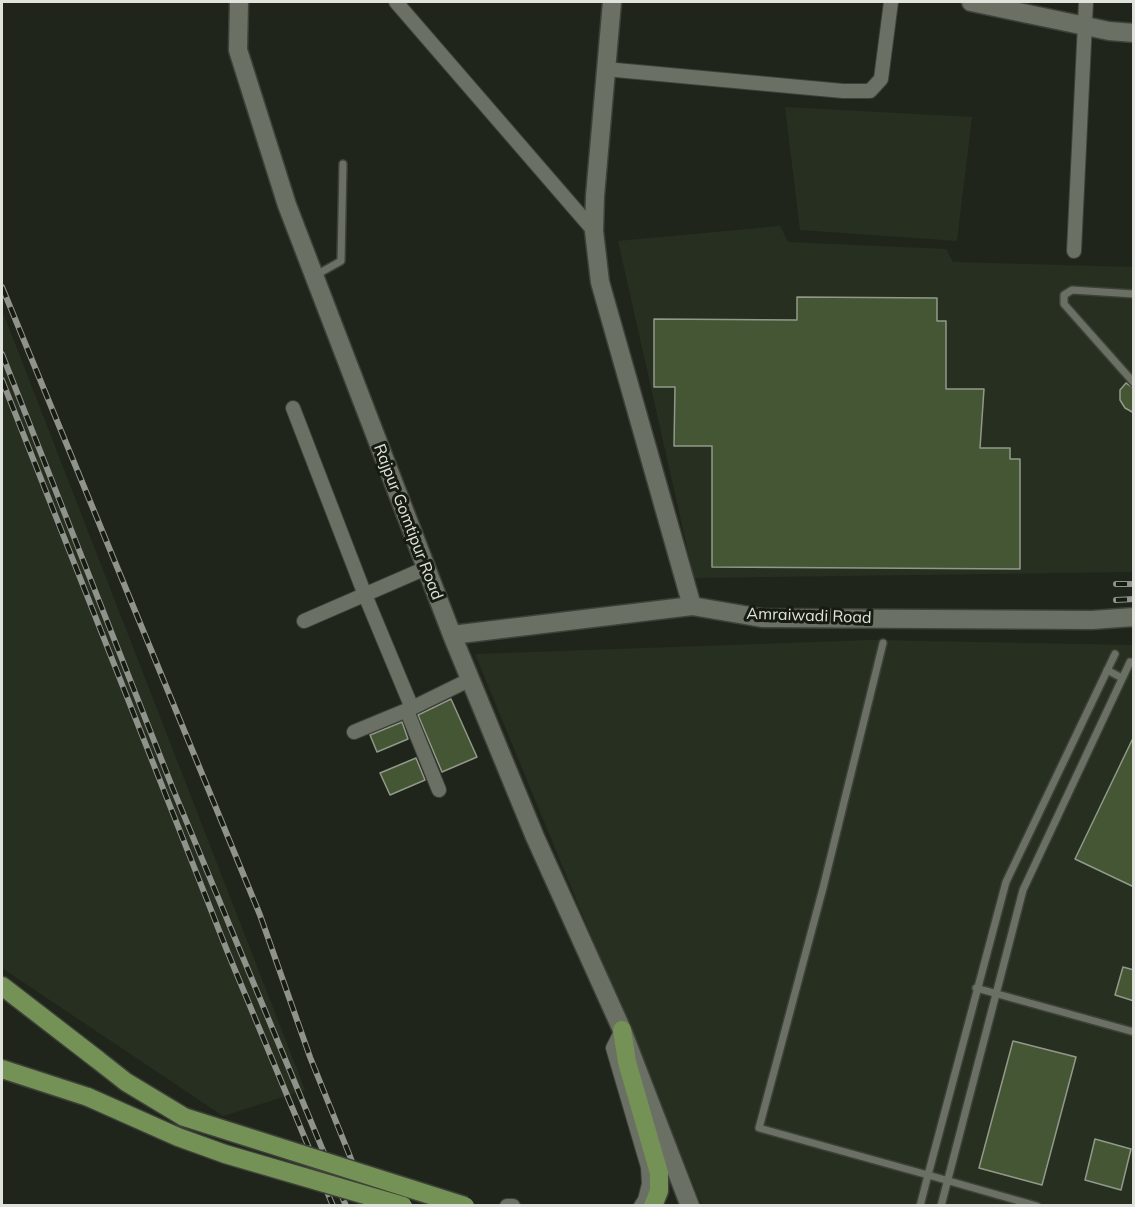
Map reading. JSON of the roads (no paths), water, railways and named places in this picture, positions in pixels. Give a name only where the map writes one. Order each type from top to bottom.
[{"type":"main road","name":"Rajpur Gomtipur Road","points":[[239,2],[238,50],[287,205],[470,680],[534,837],[622,1030],[690,1206]]},
{"type":"main road","points":[[612,2],[594,231],[600,282],[692,606]]},
{"type":"main road","points":[[971,2],[1027,7],[1085,26],[1134,33]]},
{"type":"main road","name":"Amraiwadi Road","points":[[452,635],[692,606],[762,618],[1092,620],[1134,617]]},
{"type":"main road","points":[[2,986],[126,1082],[184,1118],[465,1206]]},
{"type":"main road","points":[[622,1030],[627,1062],[659,1173],[659,1191],[653,1206]]},
{"type":"main road","points":[[2,1069],[88,1097],[178,1137],[225,1154],[404,1206]]},
{"type":"street","points":[[396,2],[594,231]]},
{"type":"street","points":[[605,69],[843,92],[870,92],[881,80],[891,2]]},
{"type":"street","points":[[1074,251],[1086,2]]},
{"type":"street","points":[[293,408],[440,790]]},
{"type":"street","points":[[304,621],[426,568]]},
{"type":"street","points":[[354,732],[470,680]]},
{"type":"street","points":[[622,1030],[613,1048],[648,1167],[649,1184],[641,1206]]},
{"type":"street","points":[[507,1206],[513,1206]]},
{"type":"lane","points":[[314,276],[341,261],[343,164]]},
{"type":"lane","points":[[1134,294],[1072,291],[1064,295],[1064,304],[1134,382]]},
{"type":"lane","points":[[883,643],[823,888],[759,1128],[1037,1206]]},
{"type":"lane","points":[[920,1206],[976,988],[1006,882],[1114,654]]},
{"type":"lane","points":[[941,1206],[1023,890],[1130,662]]},
{"type":"lane","points":[[1107,670],[1122,678]]},
{"type":"lane","points":[[976,988],[1134,1032]]},
{"type":"railway","points":[[2,287],[260,915],[310,1057],[370,1206]]},
{"type":"railway","points":[[2,354],[173,789],[346,1206]]},
{"type":"railway","points":[[2,380],[228,953],[333,1206]]},
{"type":"railway","points":[[1116,584],[1134,584]]},
{"type":"railway","points":[[1116,600],[1134,599]]}]
